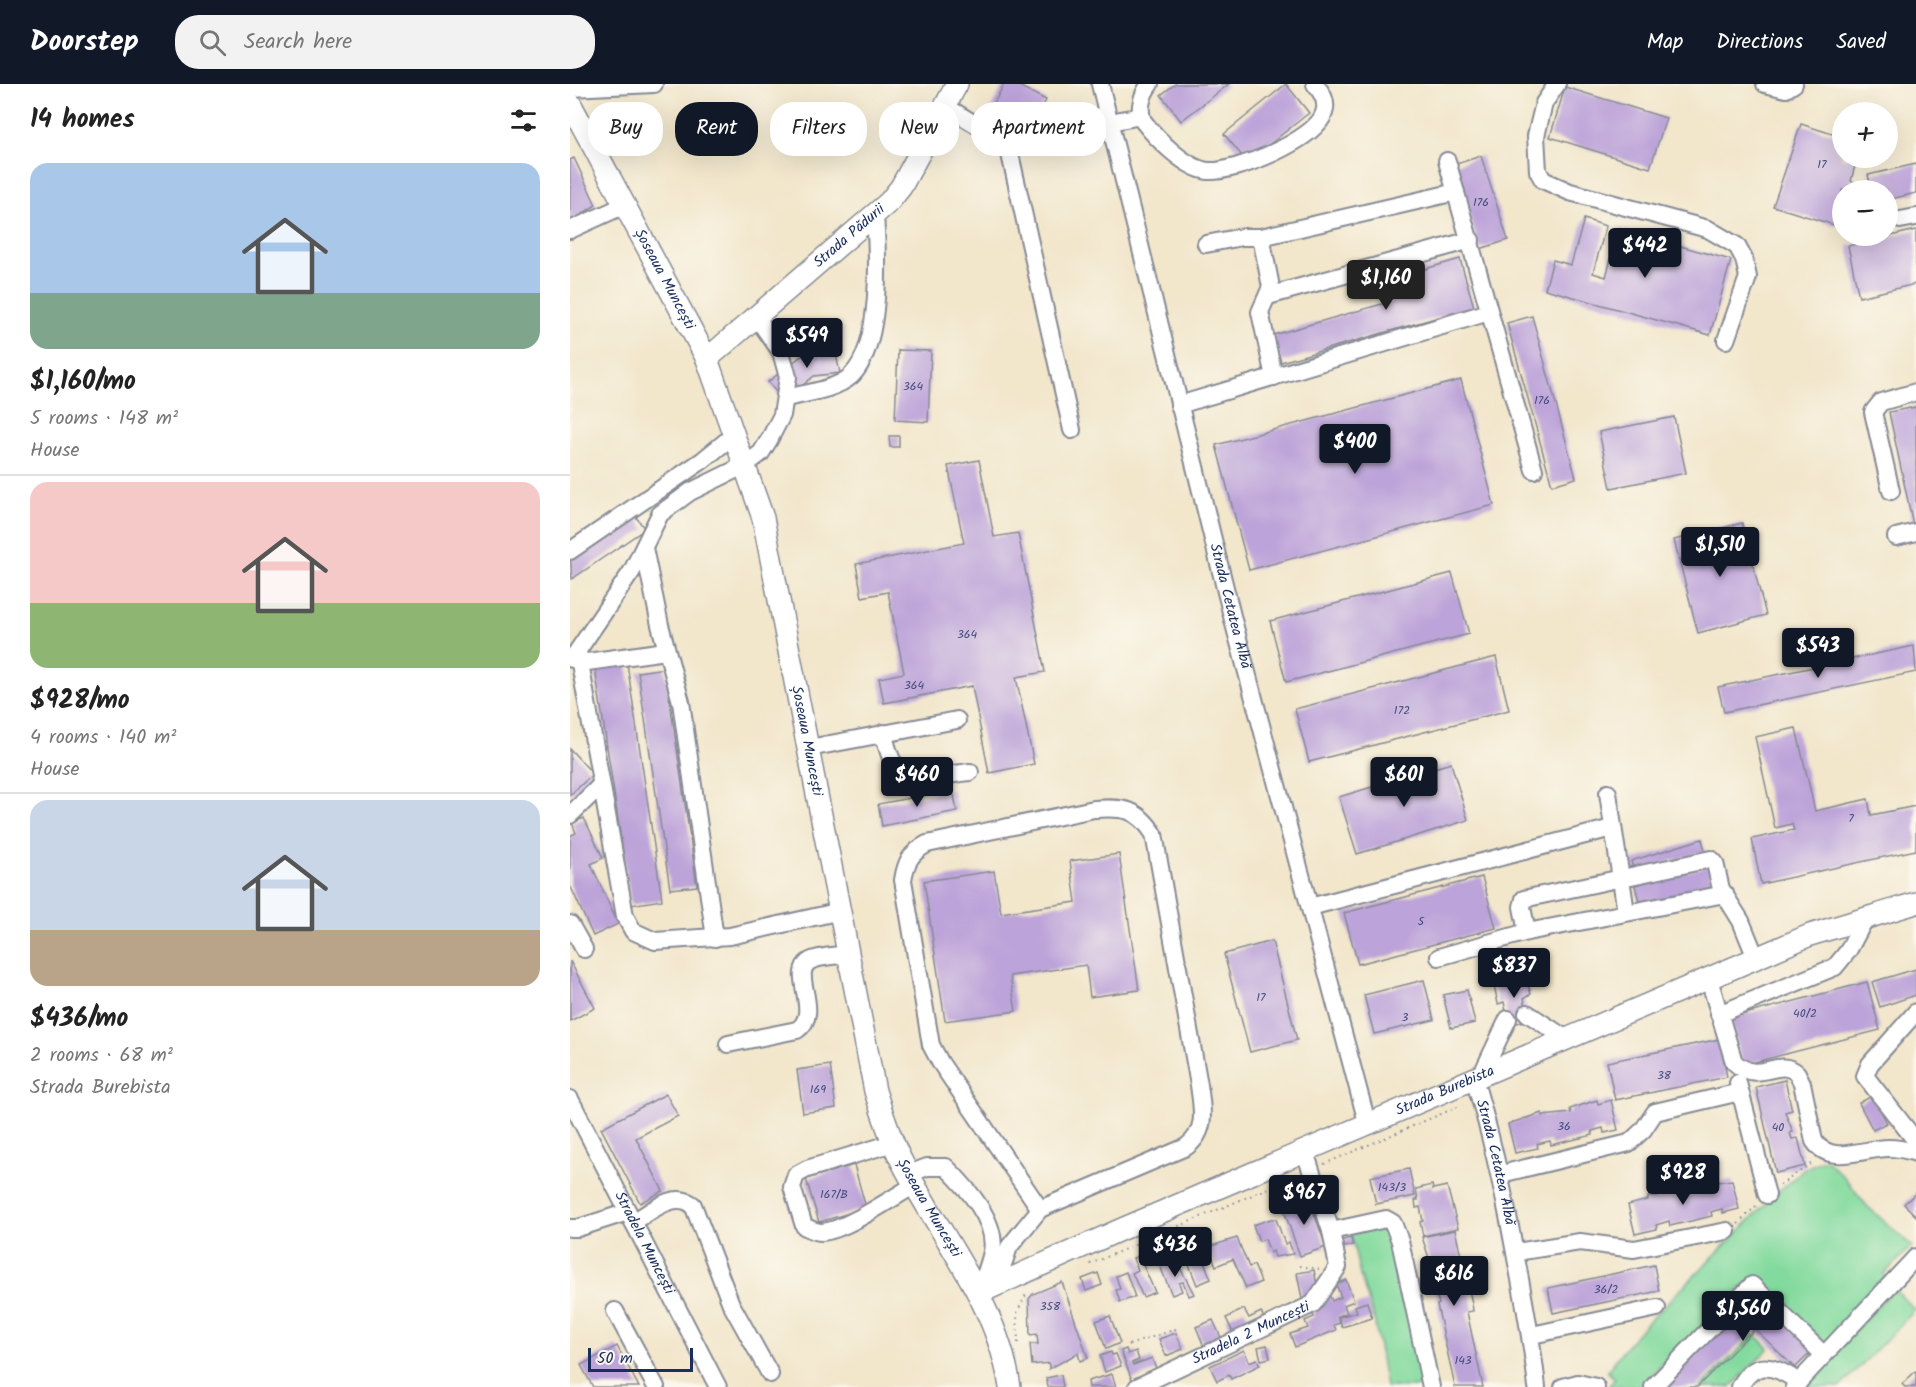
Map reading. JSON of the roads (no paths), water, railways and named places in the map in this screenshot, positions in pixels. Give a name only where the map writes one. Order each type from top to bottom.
[{"type":"main road","name":"Strada Pădurii","points":[[947,102],[957,84]]},
{"type":"main road","name":"Șoseaua Muncești","points":[[570,103],[706,359],[746,465],[763,518],[875,1091],[893,1143],[912,1180],[988,1289],[1010,1387]]},
{"type":"main road","name":"Strada Pădurii","points":[[706,359],[875,216],[901,187],[918,156]]},
{"type":"main road","name":"Strada Burebista","points":[[988,1289],[1308,1161],[1368,1126],[1810,935],[1916,903]]},
{"type":"street","points":[[570,88],[654,84]]},
{"type":"street","name":"Strada Cetatea Albă","points":[[1100,84],[1233,620],[1368,1126]]},
{"type":"street","points":[[1150,84],[1143,94],[1141,116],[1161,140],[1197,167],[1207,171],[1235,168],[1257,162],[1310,131],[1324,114],[1324,98],[1315,84]]},
{"type":"street","points":[[1557,84],[1544,103],[1536,136],[1538,171],[1542,180],[1570,192],[1708,229],[1737,246],[1744,259],[1748,277],[1726,340]]},
{"type":"street","points":[[1765,84],[1786,88],[1794,84]]},
{"type":"street","points":[[959,114],[998,138],[1010,154],[1072,430]]},
{"type":"street","points":[[1110,122],[1141,116]]},
{"type":"street","points":[[1447,161],[1534,470]]},
{"type":"street","points":[[1206,244],[1242,237],[1261,237],[1456,192]]},
{"type":"street","points":[[570,230],[625,205]]},
{"type":"street","points":[[786,398],[841,382],[850,376],[861,363],[867,348],[876,291],[878,262],[875,216]]},
{"type":"street","points":[[1261,237],[1271,287],[1260,312],[1274,377]]},
{"type":"street","points":[[1268,296],[1471,240]]},
{"type":"street","points":[[1179,405],[1490,312]]},
{"type":"street","points":[[756,315],[781,352],[788,377],[782,415],[769,441],[761,453],[746,465],[690,492],[660,514],[644,548],[576,659],[625,916],[633,931],[656,941],[715,938],[841,911]]},
{"type":"street","points":[[1891,491],[1873,412],[1881,402],[1916,392]]},
{"type":"street","points":[[570,551],[703,460],[735,434]]},
{"type":"street","points":[[1896,537],[1916,532]]},
{"type":"street","points":[[644,548],[666,651],[681,702],[715,938]]},
{"type":"street","points":[[576,659],[666,651]]},
{"type":"street","points":[[809,748],[957,720]]},
{"type":"street","points":[[883,733],[892,761],[908,775],[970,772]]},
{"type":"street","points":[[570,815],[601,785]]},
{"type":"street","points":[[1608,793],[1626,912]]},
{"type":"street","points":[[988,1289],[1008,1247],[1040,1209],[1186,1147],[1195,1141],[1201,1130],[1203,1113],[1199,1085],[1154,834],[1146,822],[1135,813],[1119,807],[1094,809],[927,844],[913,852],[905,865],[904,890],[931,1045],[940,1062],[1040,1209]]},
{"type":"street","points":[[1310,907],[1612,828]]},
{"type":"street","points":[[1527,933],[1522,907],[1524,899],[1711,859],[1715,863],[1725,894],[1741,921],[1756,958]]},
{"type":"street","points":[[1439,957],[1527,933],[1725,894]]},
{"type":"street","points":[[1719,1014],[1835,967],[1848,951],[1865,919]]},
{"type":"street","points":[[570,924],[584,949]]},
{"type":"street","points":[[729,1044],[797,1030],[805,1024],[809,1017],[803,978],[804,967],[810,961],[847,954]]},
{"type":"street","points":[[1709,979],[1734,1062],[1767,1195]]},
{"type":"street","points":[[1916,1012],[1870,1064],[1865,1076],[1916,1141]]},
{"type":"street","points":[[1527,1013],[1568,1040]]},
{"type":"street","points":[[1477,1078],[1508,1019]]},
{"type":"street","points":[[1734,1062],[1744,1071],[1752,1073],[1784,1067],[1797,1073],[1814,1141],[1819,1148],[1828,1153],[1845,1154],[1889,1148],[1916,1153]]},
{"type":"street","name":"Strada Cetatea Albă","points":[[1477,1078],[1501,1174],[1532,1335],[1537,1387]]},
{"type":"street","points":[[1501,1174],[1629,1143],[1643,1130],[1655,1112],[1740,1092]]},
{"type":"street","name":"Stradela Muncești","points":[[570,1100],[718,1387]]},
{"type":"street","points":[[893,1143],[807,1169],[796,1175],[792,1187],[804,1226],[814,1232],[825,1232],[851,1222],[927,1167],[946,1167],[966,1188],[990,1225],[993,1250],[988,1289]]},
{"type":"street","name":"Stradela 2 Muncești","points":[[1137,1387],[1313,1304],[1338,1267],[1331,1231],[1308,1161]]},
{"type":"street","points":[[570,1228],[631,1217],[672,1200],[681,1199],[693,1205],[731,1304],[770,1374]]},
{"type":"street","points":[[1331,1231],[1386,1219],[1393,1223],[1400,1241],[1431,1387]]},
{"type":"street","points":[[1516,1252],[1580,1242],[1634,1249],[1727,1232]]},
{"type":"street","points":[[1740,1387],[1756,1369],[1768,1367],[1780,1369],[1796,1384],[1916,1257]]},
{"type":"street","points":[[1653,1387],[1752,1285],[1824,1355]]},
{"type":"street","points":[[1532,1335],[1657,1308]]},
{"type":"street","points":[[615,1311],[656,1387]]},
{"type":"street","points":[[1563,1387],[1578,1383],[1596,1387]]}]
